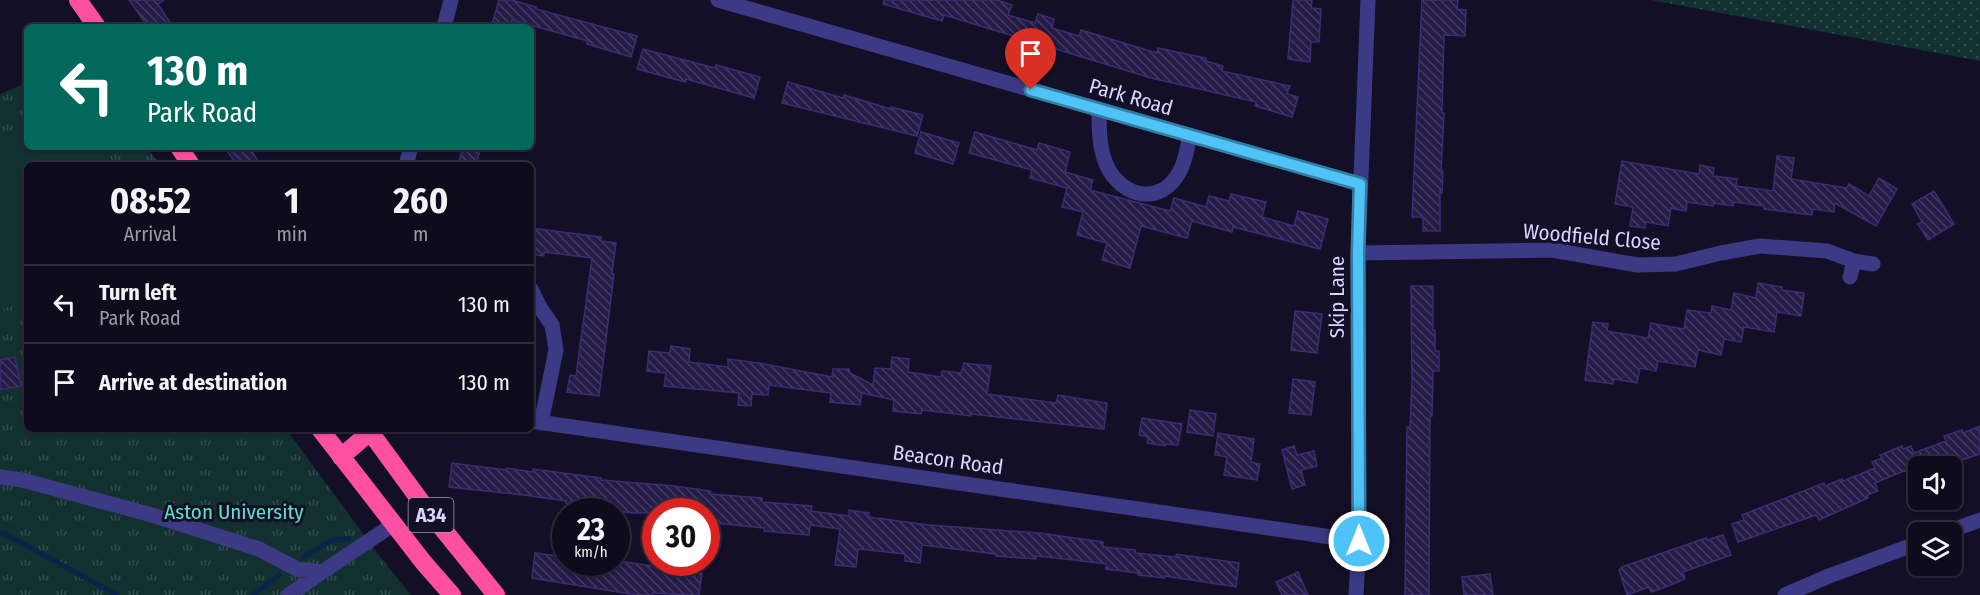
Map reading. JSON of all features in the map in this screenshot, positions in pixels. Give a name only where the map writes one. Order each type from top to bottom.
[{"type":"highway","points":[[78,0],[95,24]]},
{"type":"highway","name":"A34","points":[[322,432],[452,595]]},
{"type":"highway","points":[[341,457],[368,432]]},
{"type":"highway","name":"A34","points":[[370,432],[429,512],[496,595]]},
{"type":"street","points":[[445,24],[451,0]]},
{"type":"street","name":"Park Road","points":[[718,0],[1360,184]]},
{"type":"street","name":"Skip Lane","points":[[1356,595],[1359,541],[1358,253],[1368,0]]},
{"type":"street","points":[[1099,109],[1100,134],[1106,163],[1114,177],[1134,192],[1150,195],[1167,188],[1180,171],[1190,135]]},
{"type":"street","name":"Woodfield Close","points":[[1358,253],[1552,250],[1638,265],[1676,264],[1721,252],[1760,246],[1827,251],[1854,261],[1873,264]]},
{"type":"street","points":[[1850,277],[1854,261]]},
{"type":"street","points":[[536,310],[552,325],[556,350],[536,422]]},
{"type":"street","name":"Beacon Road","points":[[536,422],[1359,541]]},
{"type":"street","points":[[0,477],[22,480],[152,515],[259,549],[297,569],[322,572]]},
{"type":"street","points":[[1962,527],[1980,520]]},
{"type":"street","points":[[289,595],[394,524]]},
{"type":"street","points":[[1785,595],[1908,547]]},
{"type":"green space","points":[[1651,0],[1980,0],[1980,61]]},
{"type":"green space","name":"Aston University","points":[[24,84],[24,150],[149,150],[158,162],[24,162],[24,432],[288,432],[411,595],[0,595],[0,94]]},
{"type":"green space","points":[[24,125],[24,150],[103,150],[108,162],[24,162],[24,301],[0,310],[0,135]]},
{"type":"building","points":[[129,0],[164,0],[158,4],[171,24],[146,24]]},
{"type":"building","points":[[499,0],[512,0],[536,7],[536,9],[637,36],[631,57],[587,44],[588,41],[534,26],[534,24],[512,20],[511,24],[492,24]]},
{"type":"building","points":[[884,0],[997,0],[1012,5],[1008,15],[1035,23],[1038,14],[1054,19],[1052,28],[1079,36],[1081,30],[1157,53],[1158,48],[1206,58],[1206,61],[1223,66],[1222,71],[1290,86],[1287,94],[1298,97],[1292,117],[1255,106],[1256,102],[1151,78],[944,15],[942,21],[883,4]]},
{"type":"building","points":[[1293,0],[1312,0],[1311,8],[1321,9],[1319,42],[1311,42],[1310,62],[1288,59]]},
{"type":"building","points":[[1422,0],[1458,0],[1457,9],[1466,10],[1465,36],[1444,35],[1440,231],[1423,231],[1423,217],[1412,217]]},
{"type":"building","points":[[643,49],[760,77],[754,98],[686,79],[685,82],[637,69]]},
{"type":"building","points":[[788,82],[843,98],[844,95],[891,109],[891,107],[923,115],[917,136],[782,103]]},
{"type":"building","points":[[921,132],[959,143],[953,164],[915,153]]},
{"type":"building","points":[[975,132],[1037,150],[1039,143],[1070,152],[1065,172],[1093,180],[1090,190],[1170,211],[1174,198],[1206,207],[1209,196],[1229,201],[1231,194],[1266,202],[1262,217],[1294,226],[1298,211],[1328,219],[1320,249],[1233,227],[1232,232],[1192,221],[1187,238],[1141,226],[1130,268],[1102,260],[1107,243],[1077,235],[1083,212],[1062,207],[1067,188],[1030,178],[1032,170],[969,153]]},
{"type":"building","points":[[226,150],[251,150],[259,162],[235,162]]},
{"type":"building","points":[[462,150],[480,150],[477,162],[459,162]]},
{"type":"building","points":[[1777,156],[1794,158],[1791,179],[1847,188],[1849,184],[1869,196],[1879,178],[1897,189],[1876,226],[1835,203],[1834,212],[1813,209],[1812,215],[1764,209],[1764,206],[1734,202],[1733,206],[1714,203],[1713,206],[1687,202],[1686,211],[1671,208],[1668,226],[1646,222],[1645,228],[1630,226],[1633,207],[1615,204],[1622,161],[1699,174],[1700,165],[1714,168],[1713,176],[1737,179],[1736,186],[1773,191]]},
{"type":"building","points":[[1934,191],[1954,224],[1928,240],[1918,224],[1922,222],[1912,204]]},
{"type":"building","points":[[534,228],[601,237],[601,241],[616,243],[599,396],[567,392],[570,375],[576,376],[592,258],[544,252],[544,256],[534,254]]},
{"type":"building","points":[[1758,283],[1804,293],[1801,316],[1777,312],[1774,332],[1744,327],[1741,342],[1724,339],[1721,355],[1698,350],[1695,367],[1658,361],[1656,371],[1640,368],[1637,383],[1614,379],[1613,384],[1585,380],[1593,322],[1608,324],[1607,331],[1648,338],[1651,323],[1684,329],[1687,310],[1711,313],[1712,306],[1731,310],[1734,293],[1756,298]]},
{"type":"building","points":[[1411,286],[1433,286],[1433,330],[1435,330],[1435,351],[1439,351],[1439,371],[1433,371],[1432,416],[1430,416],[1429,595],[1405,595],[1407,427],[1410,427],[1412,383]]},
{"type":"building","points":[[1295,311],[1322,314],[1317,353],[1291,350]]},
{"type":"building","points":[[671,346],[690,349],[689,362],[728,367],[728,359],[832,377],[833,369],[849,369],[850,373],[873,385],[875,368],[891,369],[892,357],[909,359],[908,372],[941,377],[942,371],[961,373],[964,363],[991,366],[987,394],[1056,403],[1058,395],[1107,403],[1104,429],[971,414],[971,416],[922,410],[921,414],[893,411],[894,400],[862,393],[860,405],[830,402],[831,393],[769,385],[768,395],[752,394],[751,406],[738,405],[739,393],[664,386],[666,373],[647,371],[649,351],[670,353]]},
{"type":"building","points":[[15,357],[21,386],[0,390],[0,360]]},
{"type":"building","points":[[1293,379],[1315,382],[1311,415],[1289,413]]},
{"type":"building","points":[[1190,410],[1216,414],[1213,436],[1187,432]]},
{"type":"building","points":[[1142,418],[1182,424],[1178,445],[1166,444],[1165,446],[1147,443],[1148,437],[1139,435]]},
{"type":"building","points":[[1980,426],[1980,454],[1962,460],[1962,456],[1908,456],[1908,475],[1906,470],[1875,483],[1878,491],[1867,495],[1868,498],[1819,520],[1816,515],[1738,542],[1732,524],[1744,520],[1742,515],[1824,483],[1825,486],[1842,479],[1843,481],[1875,468],[1872,462],[1882,458],[1880,455],[1902,446],[1903,449],[1911,446],[1914,453],[1946,441],[1944,436],[1962,430],[1963,433]]},
{"type":"building","points":[[1218,433],[1254,439],[1251,462],[1260,464],[1257,480],[1224,475],[1227,457],[1215,455]]},
{"type":"building","points":[[1294,446],[1297,455],[1314,451],[1317,466],[1301,470],[1305,485],[1292,489],[1282,450]]},
{"type":"building","points":[[452,463],[532,472],[533,469],[601,478],[601,480],[711,491],[710,494],[762,498],[762,502],[812,506],[811,511],[849,516],[849,510],[869,513],[869,517],[929,525],[1039,533],[1103,542],[1103,547],[1135,550],[1135,553],[1176,557],[1176,554],[1239,563],[1236,587],[1165,576],[1165,578],[1138,575],[1138,573],[1106,569],[1106,564],[1036,556],[1036,559],[996,556],[996,554],[922,545],[920,563],[905,561],[905,554],[858,549],[856,567],[835,565],[840,529],[810,525],[809,535],[720,524],[720,498],[642,498],[642,513],[633,513],[630,513],[630,498],[552,499],[449,487]]},
{"type":"building","points":[[1723,535],[1731,555],[1683,572],[1685,579],[1663,588],[1651,592],[1649,587],[1627,595],[1619,570],[1622,567],[1706,538],[1707,540]]},
{"type":"building","points":[[535,553],[552,555],[552,576],[630,576],[630,563],[642,564],[642,576],[702,576],[699,595],[653,593],[652,595],[637,595],[532,578]]},
{"type":"building","points":[[1298,572],[1308,595],[1282,595],[1276,582]]},
{"type":"building","points":[[1490,574],[1493,595],[1464,595],[1462,577]]},
{"type":"waterway","points":[[0,533],[117,595]]},
{"type":"waterway","points":[[304,557],[332,540],[349,539]]},
{"type":"waterway","points":[[253,595],[279,575]]},
{"type":"route","points":[[1031,90],[1360,184],[1358,253],[1359,541]]}]
